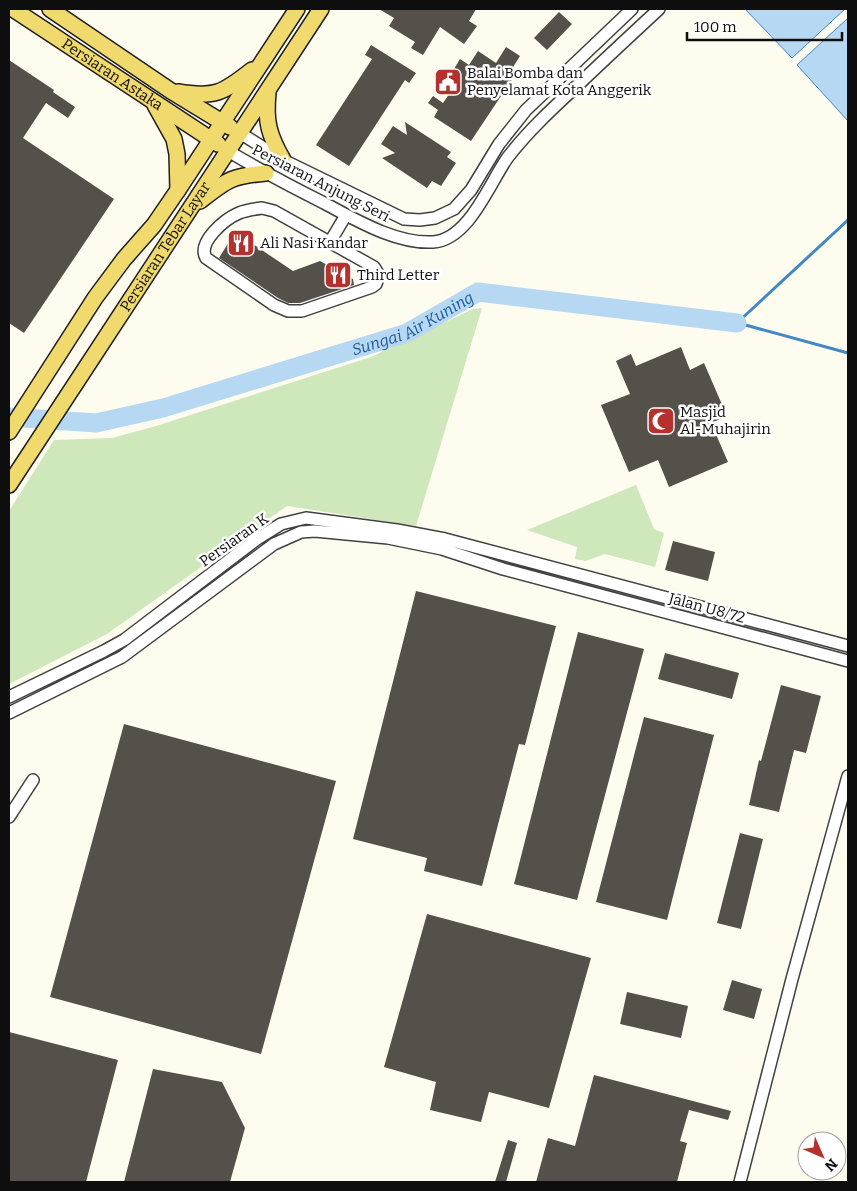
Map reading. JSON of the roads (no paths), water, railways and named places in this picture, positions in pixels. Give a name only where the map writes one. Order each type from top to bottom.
[{"type":"main road","name":"Persiaran Astaka","points":[[13,9],[228,151]]},
{"type":"main road","name":"Persiaran Astaka","points":[[50,9],[171,92],[240,133]]},
{"type":"main road","name":"Persiaran Tebar Layar","points":[[9,432],[108,279],[154,225],[297,9]]},
{"type":"main road","name":"Persiaran Tebar Layar","points":[[9,485],[321,9]]},
{"type":"main road","points":[[171,92],[201,96],[213,95],[235,84],[262,62]]},
{"type":"main road","points":[[268,89],[266,112],[269,129],[283,160]]},
{"type":"main road","points":[[153,101],[174,139],[177,154],[178,190]]},
{"type":"main road","points":[[190,208],[225,181],[241,176],[266,173]]},
{"type":"street","name":"Persiaran Anjung Seri","points":[[240,133],[283,160],[404,219],[420,220],[435,218],[454,209],[460,203],[471,190],[499,144],[526,110],[632,9]]},
{"type":"street","name":"Persiaran Anjung Seri","points":[[228,151],[266,173],[371,227],[396,236],[434,242],[448,238],[469,220],[508,158],[538,122],[659,9]]},
{"type":"street","points":[[262,208],[274,211],[330,242],[374,267],[379,274],[378,280],[372,287],[296,312],[274,305],[206,258],[204,254],[204,248],[208,239],[226,221],[238,214],[262,208]]},
{"type":"street","points":[[330,242],[346,215]]},
{"type":"street","name":"Persiaran K","points":[[9,697],[124,640],[258,539],[281,524],[292,520],[306,518],[446,539],[592,577]]},
{"type":"street","name":"Persiaran K","points":[[9,713],[122,657],[274,544],[301,532],[324,532],[388,538],[442,549],[503,569],[558,584]]},
{"type":"street","name":"Jalan U8/72","points":[[592,577],[848,646]]},
{"type":"street","name":"Jalan U8/72","points":[[558,584],[848,661]]},
{"type":"street","points":[[740,1182],[792,979],[848,776]]},
{"type":"street","points":[[9,817],[33,780]]},
{"type":"water","points":[[745,9],[845,9],[792,58]]},
{"type":"water","points":[[848,18],[848,121],[797,65]]},
{"type":"waterway","points":[[737,323],[848,220]]},
{"type":"waterway","name":"Sungai Air Kuning","points":[[9,417],[96,423],[163,408],[407,333],[478,292],[737,323]]},
{"type":"waterway","name":"Sungai Air Kuning","points":[[738,323],[848,353]]},
{"type":"place","name":"Balai Bomba dan Penyelamat Kota Anggerik","points":[[448,82]]},
{"type":"place","name":"Ali Nasi Kandar","points":[[241,243]]},
{"type":"place","name":"Third Letter","points":[[338,275]]},
{"type":"place","name":"Masjid Al-Muhajirin","points":[[661,421]]}]
